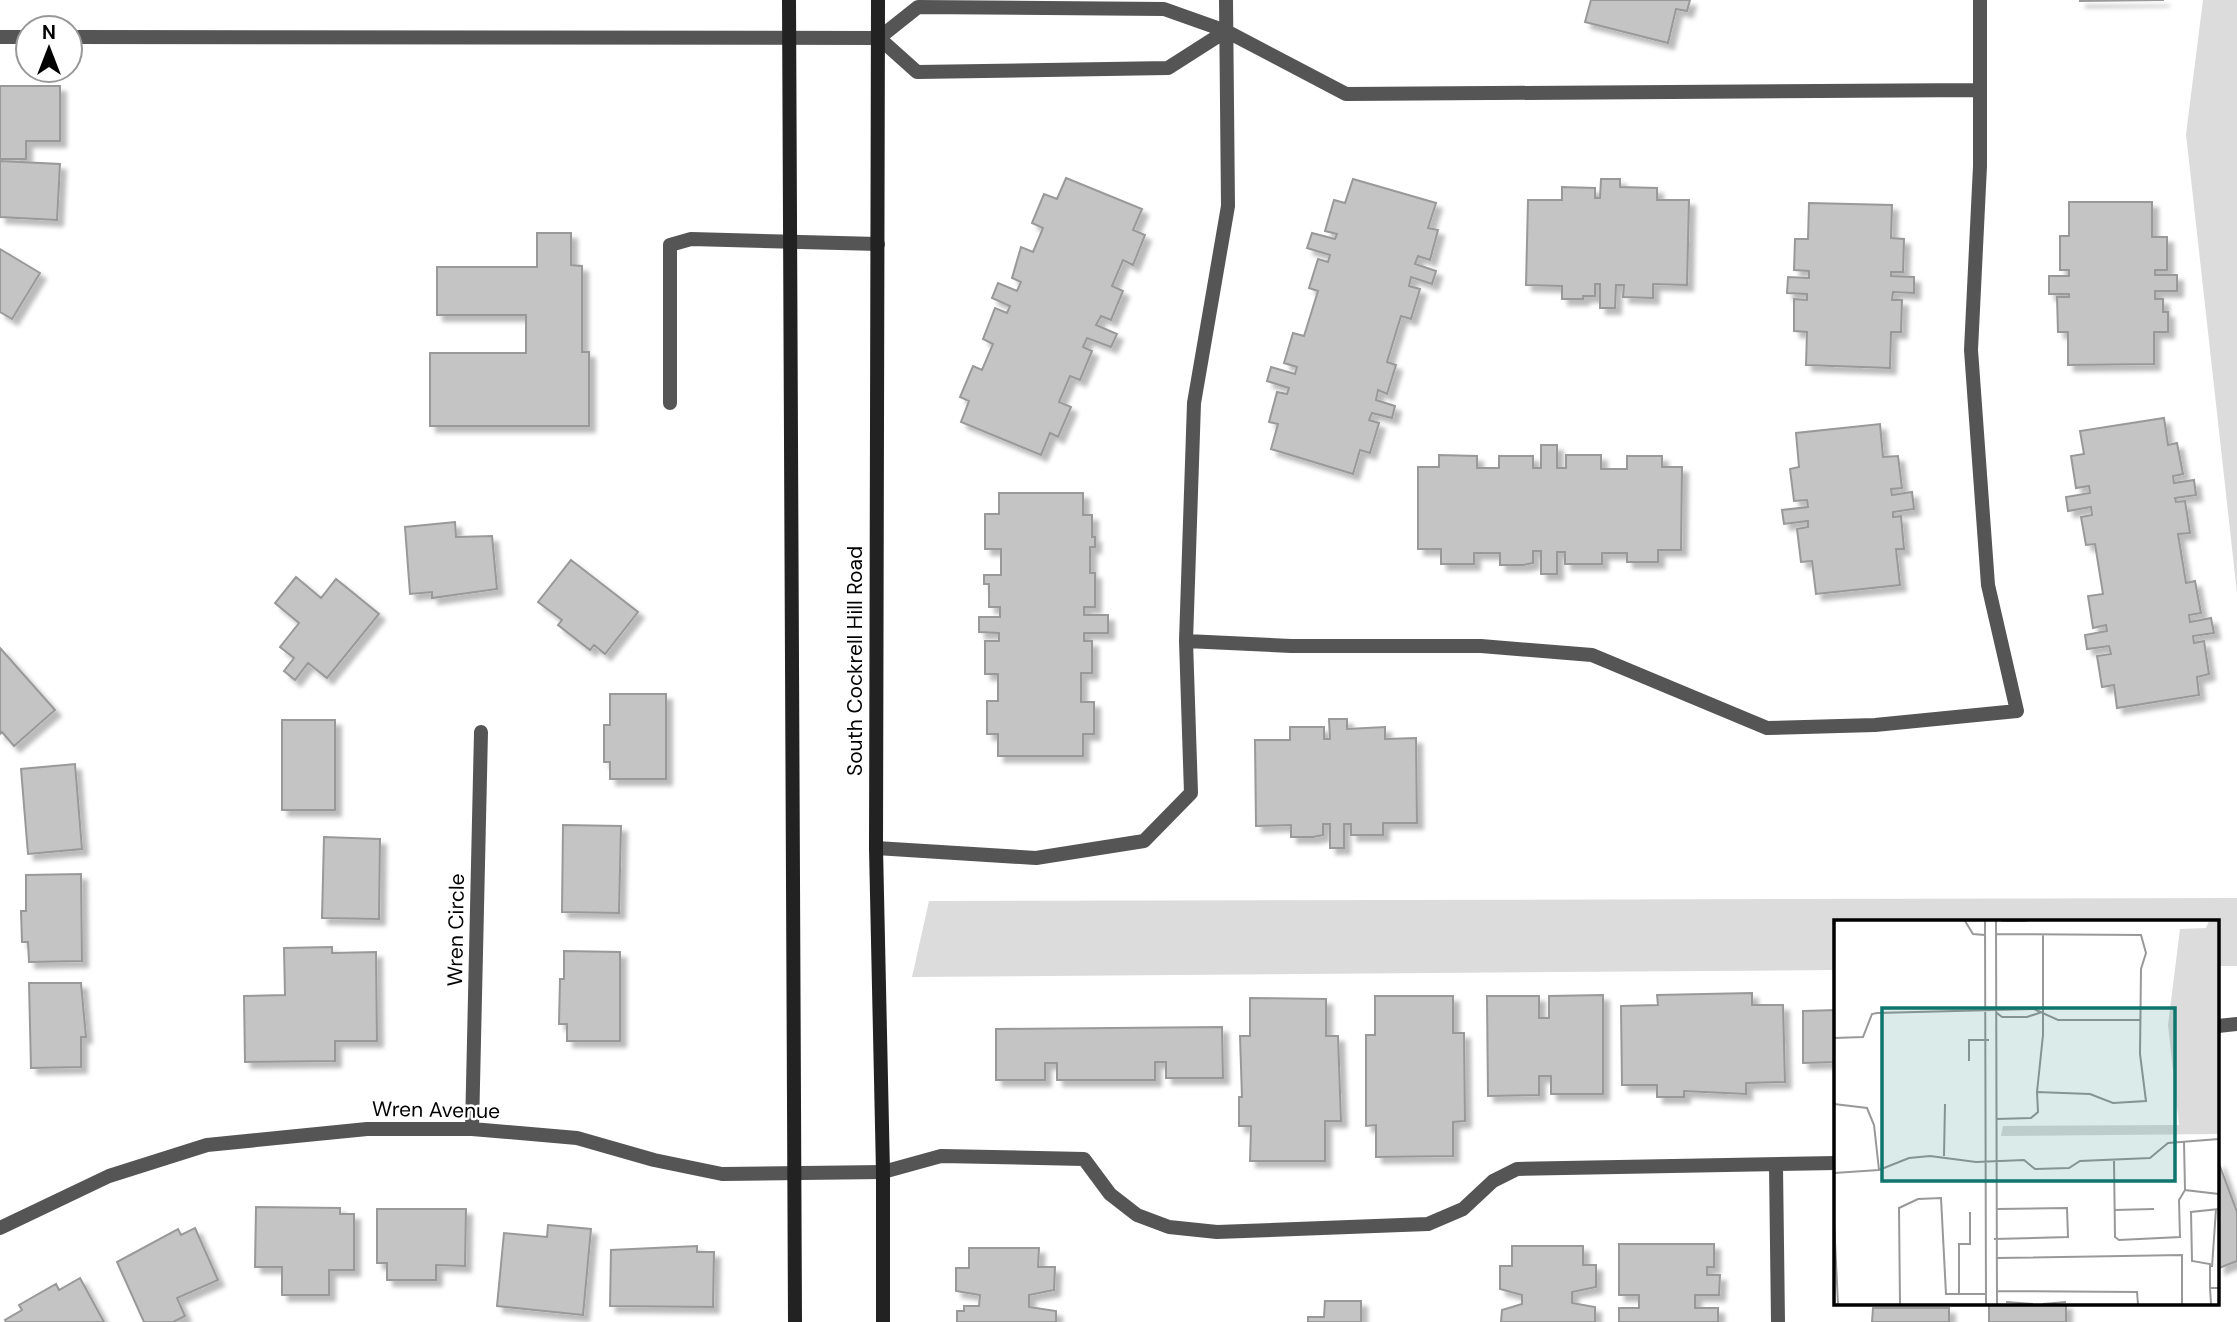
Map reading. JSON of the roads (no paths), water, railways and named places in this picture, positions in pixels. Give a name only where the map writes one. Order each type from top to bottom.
[{"type":"main road","points":[[789,0],[795,1322]]},
{"type":"main road","name":"South Cockrell Hill Road","points":[[878,0],[876,848],[883,1172],[883,1322]]},
{"type":"street","points":[[876,848],[1036,858],[1144,841],[1192,793],[1186,640],[1194,404],[1228,206],[1226,0]]},
{"type":"street","points":[[1186,640],[1291,646],[1481,646],[1591,655],[1767,728],[1875,725],[2017,711],[1988,584],[1971,350],[1980,166],[1980,0]]},
{"type":"street","points":[[84,37],[878,38],[918,7],[1164,9],[1226,31],[1346,94],[1980,90]]},
{"type":"street","points":[[878,38],[917,72],[1107,70],[1168,68],[1226,31]]},
{"type":"street","points":[[670,403],[670,244],[691,239],[878,244]]},
{"type":"street","name":"Wren Circle","points":[[472,1129],[481,732]]},
{"type":"street","name":"Wren Avenue","points":[[0,1227],[109,1176],[207,1145],[367,1129],[472,1129],[577,1138],[654,1160],[722,1174],[883,1172],[941,1157],[1083,1159],[1110,1194],[1137,1215],[1170,1227],[1217,1232],[1428,1224],[1463,1209],[1493,1181],[1517,1169],[1834,1163]]},
{"type":"street","points":[[1776,1166],[1778,1322]]}]
